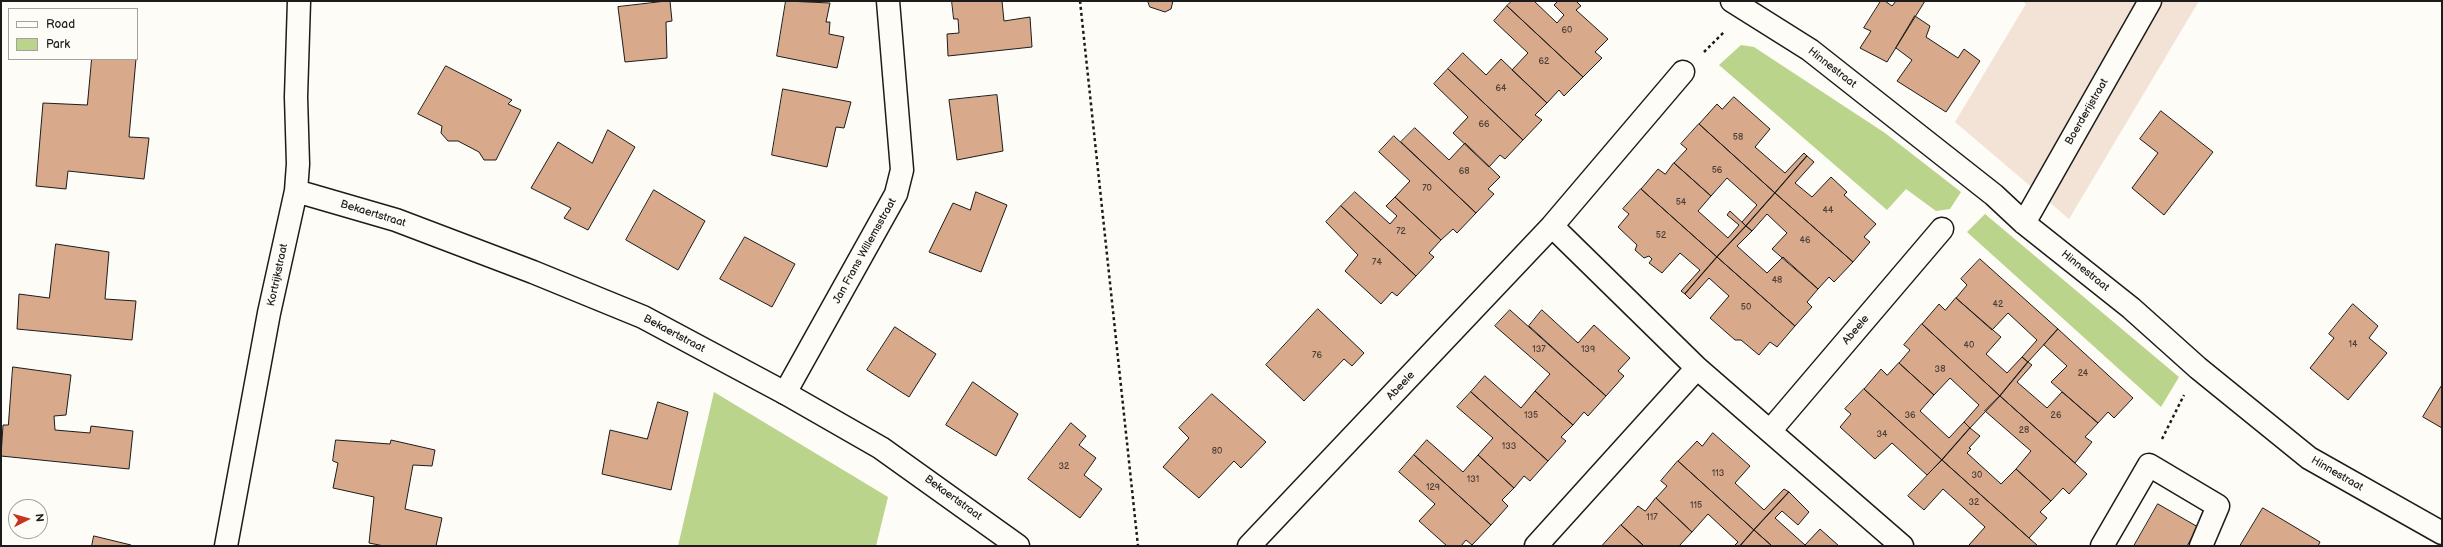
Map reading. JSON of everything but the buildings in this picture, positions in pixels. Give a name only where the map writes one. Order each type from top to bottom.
[{"type":"street","name":"Kortrijkstraat","points":[[226,546],[269,313],[296,191],[298,164],[296,97],[300,1]]},
{"type":"street","name":"Jan Frans Willemsstraat","points":[[785,393],[896,194],[902,170],[888,1]]},
{"type":"street","name":"Boerderijstraat","points":[[2024,223],[2150,1]]},
{"type":"street","name":"Hinnestraat","points":[[1739,5],[1810,50],[1994,195],[2024,223],[2131,308],[2198,368],[2309,458],[2442,533]]},
{"type":"street","name":"Abeele","points":[[1249,546],[1552,226],[1683,72]]},
{"type":"street","name":"Bekaertstraat","points":[[296,191],[396,220],[643,317],[785,393],[881,448],[1018,546]]},
{"type":"street","points":[[1552,226],[1697,368],[1902,546]]},
{"type":"street","name":"Abeele","points":[[1770,431],[1942,229]]},
{"type":"street","points":[[1536,546],[1697,368]]},
{"type":"street","points":[[2102,546],[2149,465],[2218,506],[2201,546]]},
{"type":"path","points":[[1080,1],[1138,546]]},
{"type":"path","points":[[1683,72],[1739,5]]},
{"type":"path","points":[[2149,465],[2198,368]]},
{"type":"shaded area","points":[[2022,1],[2199,1],[2069,219],[1955,122],[2026,4]]},
{"type":"green space","points":[[1741,45],[1754,47],[1885,133],[1961,192],[1950,209],[1936,211],[1906,189],[1887,210],[1719,65]]},
{"type":"green space","points":[[1985,214],[2179,377],[2161,407],[1967,232]]},
{"type":"green space","points":[[714,392],[888,497],[876,546],[678,546]]}]
